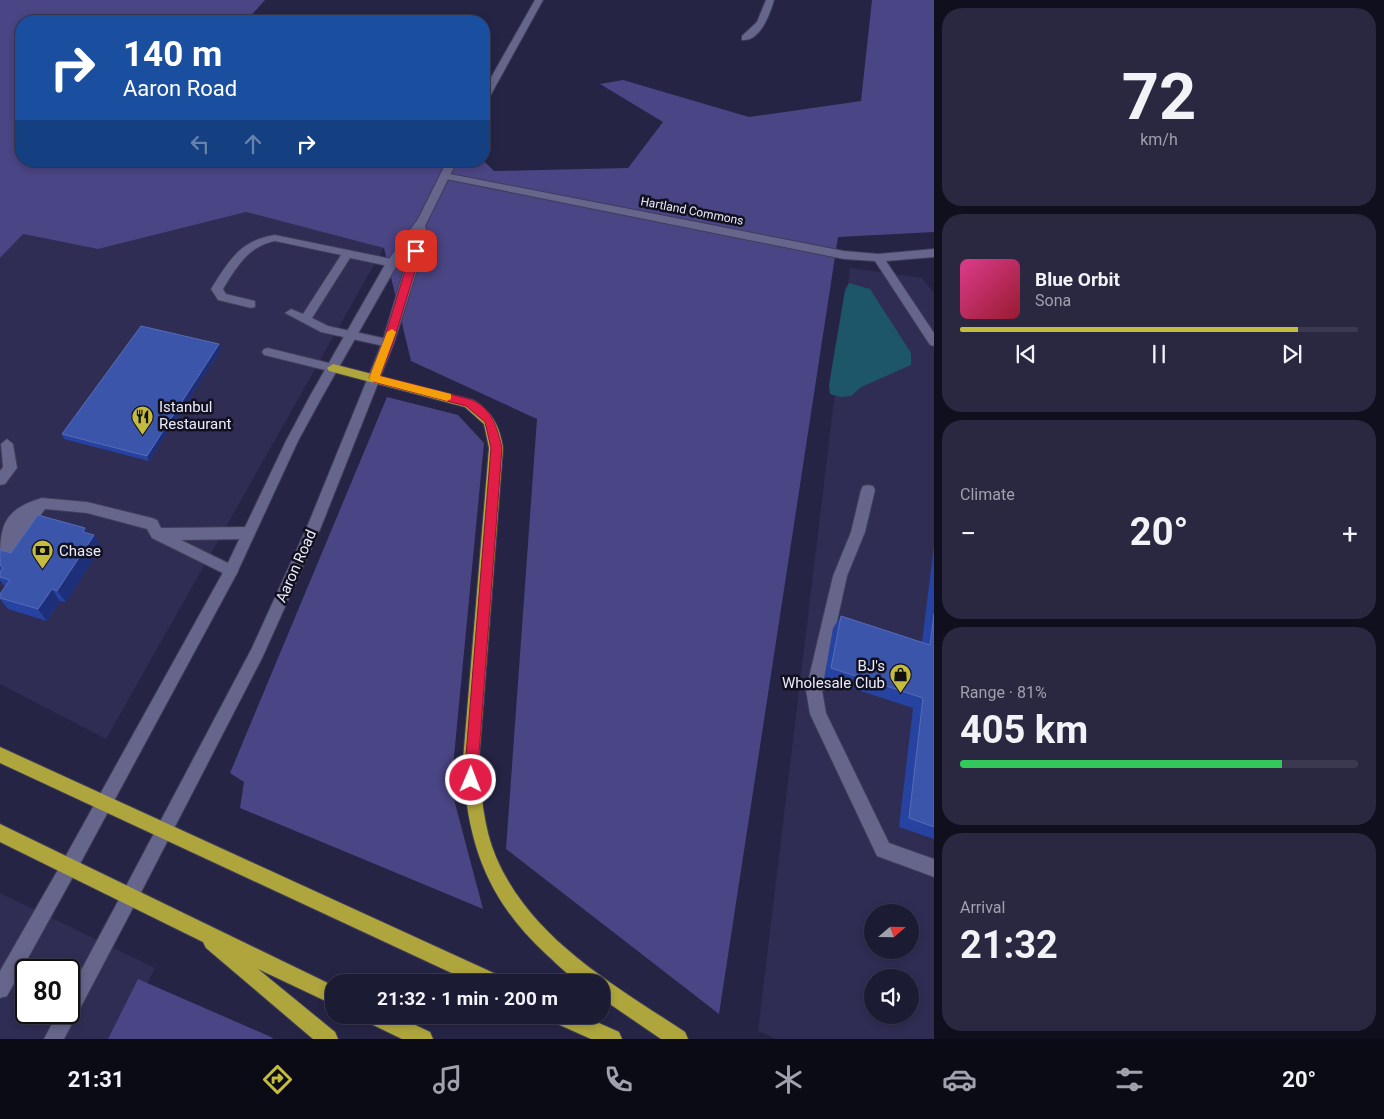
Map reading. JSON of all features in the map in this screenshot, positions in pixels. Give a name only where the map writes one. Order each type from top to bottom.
[{"type":"highway","points":[[333,368],[469,403],[484,414],[493,429],[496,448],[471,760],[472,799],[483,847],[504,892],[536,934],[556,953],[584,974]]},
{"type":"highway","points":[[0,755],[473,974]]},
{"type":"highway","points":[[0,833],[325,992]]},
{"type":"highway","points":[[196,928],[328,1039]]},
{"type":"highway","points":[[610,993],[678,1039]]},
{"type":"highway","points":[[392,1024],[423,1039]]},
{"type":"highway","points":[[580,1024],[612,1039]]},
{"type":"street","points":[[490,88],[540,0]]},
{"type":"street","points":[[745,38],[757,30],[765,18],[770,0]]},
{"type":"street","name":"Aaron Road","points":[[0,989],[231,572],[292,441],[392,263],[423,220],[449,167]]},
{"type":"street","name":"Hartland Commons","points":[[445,176],[844,255],[878,258],[934,253]]},
{"type":"street","name":"Aaron Road","points":[[80,991],[165,832],[278,610],[388,343],[412,267],[423,220]]},
{"type":"street","points":[[251,304],[222,297],[216,289],[242,252],[262,239],[275,238],[412,267]]},
{"type":"street","points":[[305,320],[347,254]]},
{"type":"street","points":[[878,258],[934,342]]},
{"type":"street","points":[[291,313],[325,328],[388,343]]},
{"type":"street","points":[[268,352],[333,368]]},
{"type":"street","points":[[0,480],[10,468],[7,444]]},
{"type":"street","points":[[868,490],[858,532],[840,576],[814,690],[818,714],[883,850],[934,868]]},
{"type":"street","points":[[7,561],[41,524],[42,503]]},
{"type":"street","points":[[0,543],[24,509],[42,503],[79,505],[130,520],[152,524],[157,534],[231,572]]},
{"type":"street","points":[[157,534],[248,533]]},
{"type":"street","name":"Aaron Road","points":[[54,1039],[62,1024]]},
{"type":"shaded area","points":[[0,0],[265,0],[251,15],[15,15],[15,167],[490,167],[494,171],[628,168],[663,122],[600,84],[623,80],[749,117],[861,101],[872,0],[934,0],[934,232],[838,237],[719,1014],[506,849],[537,419],[411,361],[384,248],[246,212],[98,249],[23,234],[0,258]]},
{"type":"shaded area","points":[[246,212],[384,247],[106,739],[0,684],[0,258],[22,234],[98,249]]},
{"type":"shaded area","points":[[850,268],[922,278],[934,293],[934,1039],[776,1039],[758,1031]]},
{"type":"shaded area","points":[[387,397],[458,415],[484,443],[451,788],[483,909],[240,808],[244,782],[230,773]]},
{"type":"shaded area","points":[[0,893],[155,968],[120,1039],[0,1039]]},
{"type":"shaded area","points":[[138,979],[271,1037],[273,1039],[108,1039]]},
{"type":"water","points":[[849,283],[870,289],[911,353],[911,365],[861,387],[851,396],[841,397],[830,394],[829,385],[845,290]]},
{"type":"building","points":[[141,326],[219,344],[147,456],[62,434]]},
{"type":"building","name":"Chase","points":[[38,515],[85,528],[83,532],[94,535],[57,591],[52,589],[38,609],[0,598],[0,594],[10,580],[0,577],[0,572],[3,568],[0,565],[0,550],[11,553]]},
{"type":"building","name":"BJ's Wholesale Club","points":[[934,614],[934,827],[909,818],[923,698],[831,668],[841,616],[930,645]]},
{"type":"slow traffic","points":[[392,332],[374,378],[447,397]]},
{"type":"place","name":"Istanbul Restaurant","points":[[143,435]]},
{"type":"place","name":"Chase","points":[[43,570]]},
{"type":"place","name":"BJ's Wholesale Club","points":[[901,694]]},
{"type":"route","points":[[416,251],[388,343],[374,378],[469,403],[478,408],[490,421],[495,437],[496,448],[472,742],[471,780]]}]
